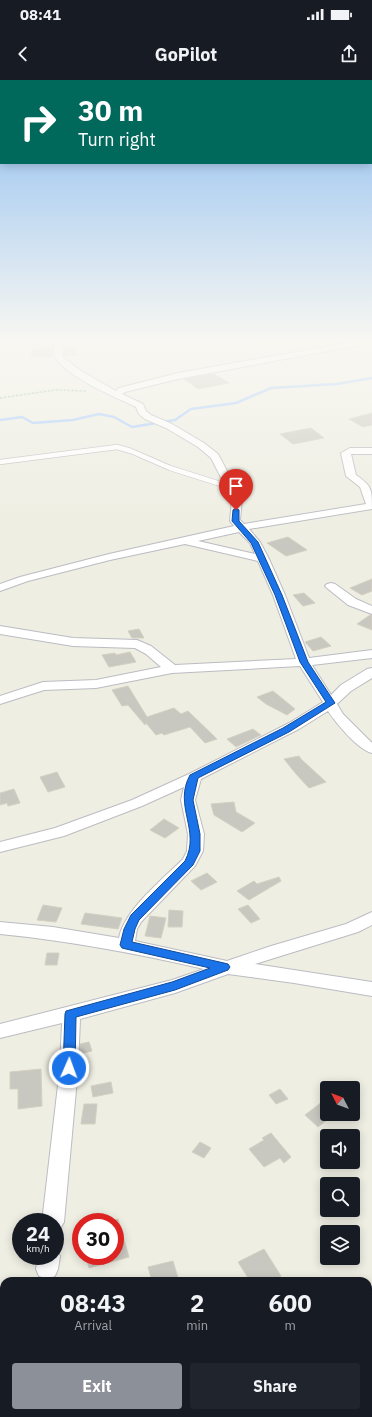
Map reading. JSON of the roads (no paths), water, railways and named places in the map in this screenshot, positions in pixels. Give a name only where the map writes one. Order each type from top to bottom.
[{"type":"street","points":[[137,404],[140,406],[142,412],[148,417],[164,424],[201,445],[215,456],[237,499],[236,521],[241,529],[255,542],[279,595],[304,662],[338,716],[365,744],[372,749]]},
{"type":"street","points":[[0,588],[24,579],[79,565],[270,522],[372,506],[364,485],[352,476],[346,453],[350,451],[372,451]]},
{"type":"street","points":[[185,541],[263,559]]},
{"type":"street","points":[[330,586],[352,602],[372,610]]},
{"type":"street","points":[[0,630],[72,642],[137,644],[145,646],[159,660],[172,668]]},
{"type":"street","points":[[0,700],[43,686],[96,684],[172,668],[304,662],[372,654]]},
{"type":"street","points":[[0,846],[59,832],[137,803],[194,777],[278,734],[331,703],[346,688],[372,672]]},
{"type":"street","points":[[126,945],[129,929],[135,918],[189,862],[195,851],[196,834],[188,800],[194,777]]},
{"type":"street","points":[[0,1031],[71,1014],[175,986],[224,967],[352,928],[372,918]]},
{"type":"street","points":[[0,928],[53,933],[126,945],[224,967],[294,976],[372,989]]},
{"type":"street","points":[[53,1213],[69,1068],[71,1014]]},
{"type":"lane","points":[[0,462],[117,447],[131,451],[170,468],[230,487]]},
{"type":"waterway","points":[[0,420],[22,417],[33,423],[73,420],[99,414],[114,417],[132,427],[175,420],[191,409],[226,404]]}]
